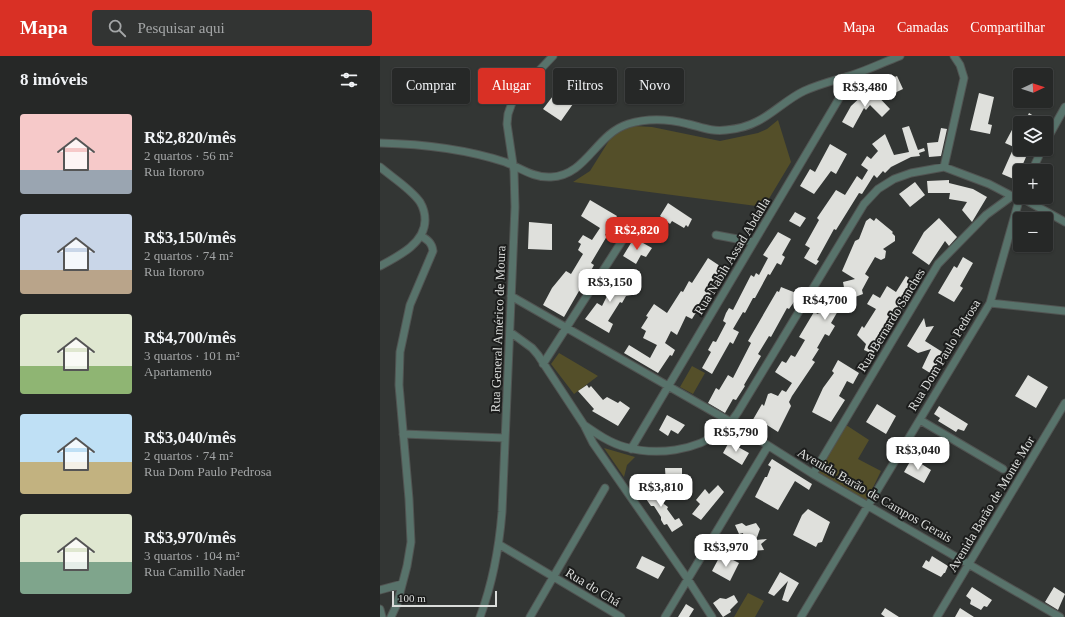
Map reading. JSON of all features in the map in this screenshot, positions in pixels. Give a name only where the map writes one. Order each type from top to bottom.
[{"type":"street","name":"Rua General Américo de Moura","points":[[480,617],[487,598],[500,545],[514,207],[513,166],[507,124],[514,97],[553,56]]},
{"type":"street","points":[[380,143],[422,145],[465,152],[506,162],[537,176],[560,176],[568,174],[582,163],[611,133],[630,123],[646,120],[669,121],[716,131],[726,130],[759,121],[803,92],[820,84],[853,75],[900,56]]},
{"type":"street","points":[[944,167],[964,78],[960,65],[954,56]]},
{"type":"street","name":"Rua Nabih Assad Abdalla","points":[[631,449],[853,75]]},
{"type":"street","points":[[1053,128],[1065,107]]},
{"type":"street","points":[[584,425],[608,441],[631,449],[653,452],[679,449],[714,436],[731,422],[864,204],[878,190],[894,179],[911,173],[944,167],[983,181],[1012,196]]},
{"type":"street","points":[[380,168],[420,202],[425,221],[423,232],[416,243],[380,266]]},
{"type":"street","name":"Rua Bernardo Sanches","points":[[813,474],[938,264],[986,215],[1012,196]]},
{"type":"street","name":"Rua Dom Paulo Pedrosa","points":[[801,617],[990,303],[1018,204]]},
{"type":"street","points":[[1033,204],[1065,222]]},
{"type":"street","points":[[543,364],[631,227]]},
{"type":"street","points":[[716,235],[753,242]]},
{"type":"street","points":[[392,617],[397,604],[410,554],[411,527],[399,380],[404,332],[416,290],[434,251],[433,245],[421,236]]},
{"type":"street","name":"Avenida Barão de Campos Gerais","points":[[511,296],[568,327],[731,422],[813,474],[1060,617]]},
{"type":"street","points":[[990,303],[1065,311]]},
{"type":"street","points":[[510,332],[532,348],[584,425],[600,453],[687,578],[712,617]]},
{"type":"street","name":"Avenida Barão de Monte Mor","points":[[937,617],[970,565],[1064,405]]},
{"type":"street","points":[[920,420],[1003,469]]},
{"type":"street","points":[[403,434],[505,438]]},
{"type":"street","points":[[600,453],[601,446],[608,441]]},
{"type":"street","points":[[665,617],[687,578],[768,446]]},
{"type":"street","points":[[530,617],[605,488]]},
{"type":"street","name":"Rua do Chá","points":[[500,545],[621,617]]},
{"type":"street","points":[[380,590],[402,584]]},
{"type":"street","points":[[380,609],[382,617]]},
{"type":"shaded area","points":[[778,120],[791,162],[764,207],[573,182],[590,171],[615,131],[634,126],[652,127],[720,141],[758,133],[767,129]]},
{"type":"shaded area","points":[[559,353],[598,376],[574,394],[551,364]]},
{"type":"shaded area","points":[[692,366],[705,373],[693,394],[680,387]]},
{"type":"shaded area","points":[[843,423],[869,440],[858,459],[881,471],[865,504],[813,474]]},
{"type":"shaded area","points":[[604,448],[635,457],[627,465],[624,477]]},
{"type":"shaded area","points":[[748,593],[764,601],[755,617],[734,617]]},
{"type":"building","points":[[897,76],[903,89],[886,97],[880,84]]},
{"type":"building","points":[[872,90],[890,109],[882,117],[870,105],[866,110],[864,108],[853,128],[842,122],[851,106],[865,93],[867,95]]},
{"type":"building","points":[[979,93],[994,97],[988,124],[992,125],[990,134],[970,130]]},
{"type":"building","points":[[553,96],[553,104],[573,104],[561,121],[543,109]]},
{"type":"building","points":[[909,126],[918,150],[924,148],[925,151],[919,153],[920,156],[911,157],[891,167],[885,173],[883,171],[877,178],[874,175],[862,194],[859,193],[836,230],[834,229],[817,260],[819,261],[816,265],[804,258],[810,248],[805,245],[819,220],[817,218],[836,190],[845,195],[857,176],[862,180],[868,170],[861,165],[867,156],[871,159],[878,151],[872,144],[885,134],[894,155],[909,152],[902,128]]},
{"type":"building","points":[[941,128],[947,129],[941,156],[929,157],[927,143],[938,142]]},
{"type":"building","points":[[1013,128],[1013,147],[1005,143]]},
{"type":"building","points":[[830,144],[847,154],[836,174],[831,171],[814,194],[800,186],[810,169],[815,172]]},
{"type":"building","points":[[1013,149],[1013,156],[1026,157],[1023,164],[1013,164],[1013,179],[1002,174]]},
{"type":"building","points":[[949,180],[949,183],[973,189],[987,197],[972,222],[962,210],[967,202],[949,199],[950,193],[928,193],[927,181]]},
{"type":"building","points":[[915,182],[925,195],[910,207],[899,194]]},
{"type":"building","points":[[590,200],[617,216],[605,235],[607,236],[591,263],[594,265],[585,282],[588,284],[583,293],[579,291],[564,317],[543,305],[552,288],[566,271],[571,274],[583,254],[578,250],[581,244],[578,242],[583,235],[592,240],[600,228],[581,216]]},
{"type":"building","points":[[668,203],[692,219],[688,227],[686,225],[684,228],[672,221],[670,224],[660,216]]},
{"type":"building","points":[[795,212],[806,218],[800,227],[789,221]]},
{"type":"building","points":[[870,218],[874,221],[876,218],[893,232],[895,241],[883,249],[886,251],[885,258],[881,260],[875,257],[865,274],[869,277],[862,290],[863,294],[855,297],[852,295],[846,306],[842,304],[831,323],[835,326],[829,336],[825,334],[817,348],[819,349],[812,360],[815,362],[789,402],[791,406],[778,432],[767,425],[763,431],[751,423],[762,404],[764,406],[768,394],[771,393],[778,396],[782,390],[786,392],[792,383],[775,372],[782,361],[786,363],[791,355],[795,357],[805,340],[799,337],[814,312],[818,314],[836,288],[845,293],[843,282],[855,279],[842,271],[855,241],[859,239],[866,221]]},
{"type":"building","points":[[939,218],[957,237],[949,246],[945,241],[929,265],[912,253],[924,232]]},
{"type":"building","points":[[529,222],[552,224],[552,250],[528,249]]},
{"type":"building","points":[[778,232],[791,239],[782,255],[785,257],[781,265],[777,263],[770,275],[768,274],[755,298],[753,298],[745,313],[743,312],[733,329],[739,332],[733,344],[730,342],[712,374],[702,368],[711,352],[708,350],[713,341],[716,342],[726,323],[723,321],[726,313],[729,308],[733,310],[751,275],[754,277],[756,273],[759,275],[768,258],[763,255]]},
{"type":"building","points":[[634,238],[652,248],[646,257],[641,255],[636,264],[623,256]]},
{"type":"building","points":[[963,257],[973,263],[960,286],[963,288],[954,302],[938,293],[954,266],[957,268]]},
{"type":"building","points":[[708,258],[726,270],[705,303],[703,301],[692,319],[686,316],[677,335],[671,331],[665,343],[675,350],[658,373],[624,353],[629,345],[650,358],[657,345],[643,338],[646,331],[641,328],[648,317],[646,316],[654,304],[667,313],[681,291],[683,292],[689,281],[692,283]]},
{"type":"building","points":[[613,275],[630,285],[632,295],[626,296],[622,303],[620,302],[608,321],[613,324],[609,333],[585,319],[597,303],[602,306],[607,296],[605,286]]},
{"type":"building","points":[[906,276],[917,283],[902,309],[898,306],[892,321],[873,354],[864,350],[866,344],[857,335],[862,326],[864,328],[876,309],[867,304],[873,294],[880,298],[887,286],[896,292]]},
{"type":"building","points":[[781,287],[796,293],[796,299],[789,309],[787,308],[771,337],[769,336],[758,354],[761,356],[744,385],[745,386],[736,400],[733,399],[725,413],[708,403],[716,388],[719,390],[728,375],[733,378],[751,343],[748,341],[777,291],[779,292]]},
{"type":"building","points":[[924,318],[926,327],[934,326],[925,341],[944,353],[936,366],[939,368],[935,376],[922,368],[931,349],[918,353],[907,346]]},
{"type":"building","points":[[838,360],[859,373],[853,384],[847,381],[839,396],[845,400],[831,422],[812,412],[823,388],[834,373],[832,371]]},
{"type":"building","points":[[1028,375],[1048,387],[1036,408],[1015,396]]},
{"type":"building","points":[[587,385],[589,388],[591,386],[603,400],[607,397],[618,403],[620,401],[630,408],[618,426],[592,411],[594,409],[578,391]]},
{"type":"building","points":[[877,404],[896,416],[886,434],[866,422]]},
{"type":"building","points":[[939,406],[968,424],[964,431],[958,429],[956,432],[938,421],[940,418],[934,414]]},
{"type":"building","points":[[667,415],[685,425],[678,434],[671,430],[668,436],[659,430]]},
{"type":"building","points":[[729,442],[749,453],[742,465],[723,453]]},
{"type":"building","points":[[912,458],[931,470],[924,483],[904,472]]},
{"type":"building","points":[[772,459],[812,484],[809,490],[795,481],[778,510],[755,497],[765,477],[767,477],[771,467],[768,465]]},
{"type":"building","points":[[665,468],[682,468],[682,483],[666,484]]},
{"type":"building","points":[[654,482],[659,490],[657,491],[664,504],[668,507],[667,509],[675,520],[679,518],[683,525],[672,532],[667,524],[664,525],[654,506],[651,506],[644,496],[647,494],[644,490]]},
{"type":"building","points":[[718,485],[724,492],[701,520],[692,514],[700,504],[696,500],[705,489],[709,494]]},
{"type":"building","points":[[808,509],[830,522],[822,542],[818,543],[816,547],[793,535],[802,515]]},
{"type":"building","points":[[742,523],[746,526],[756,523],[760,529],[756,540],[767,539],[761,544],[764,550],[753,551],[751,556],[744,558],[743,548],[746,547],[743,533],[739,534],[735,525]]},
{"type":"building","points":[[721,554],[729,560],[731,559],[739,563],[730,581],[712,571]]},
{"type":"building","points":[[642,556],[665,567],[658,579],[636,568]]},
{"type":"building","points":[[932,556],[948,566],[945,573],[941,577],[922,567],[926,560],[929,562]]},
{"type":"building","points":[[780,572],[799,583],[788,602],[782,600],[788,581],[774,596],[768,593]]},
{"type":"building","points":[[972,587],[992,600],[987,607],[984,606],[981,610],[970,604],[971,600],[966,596]]},
{"type":"building","points":[[1054,587],[1065,594],[1058,610],[1045,602]]},
{"type":"building","points":[[734,595],[738,602],[730,610],[731,612],[723,617],[713,603],[720,598],[726,599]]},
{"type":"building","points":[[686,604],[694,609],[689,617],[678,617]]},
{"type":"building","points":[[885,608],[899,617],[885,617],[881,614]]},
{"type":"building","points":[[960,608],[974,617],[955,617]]}]
